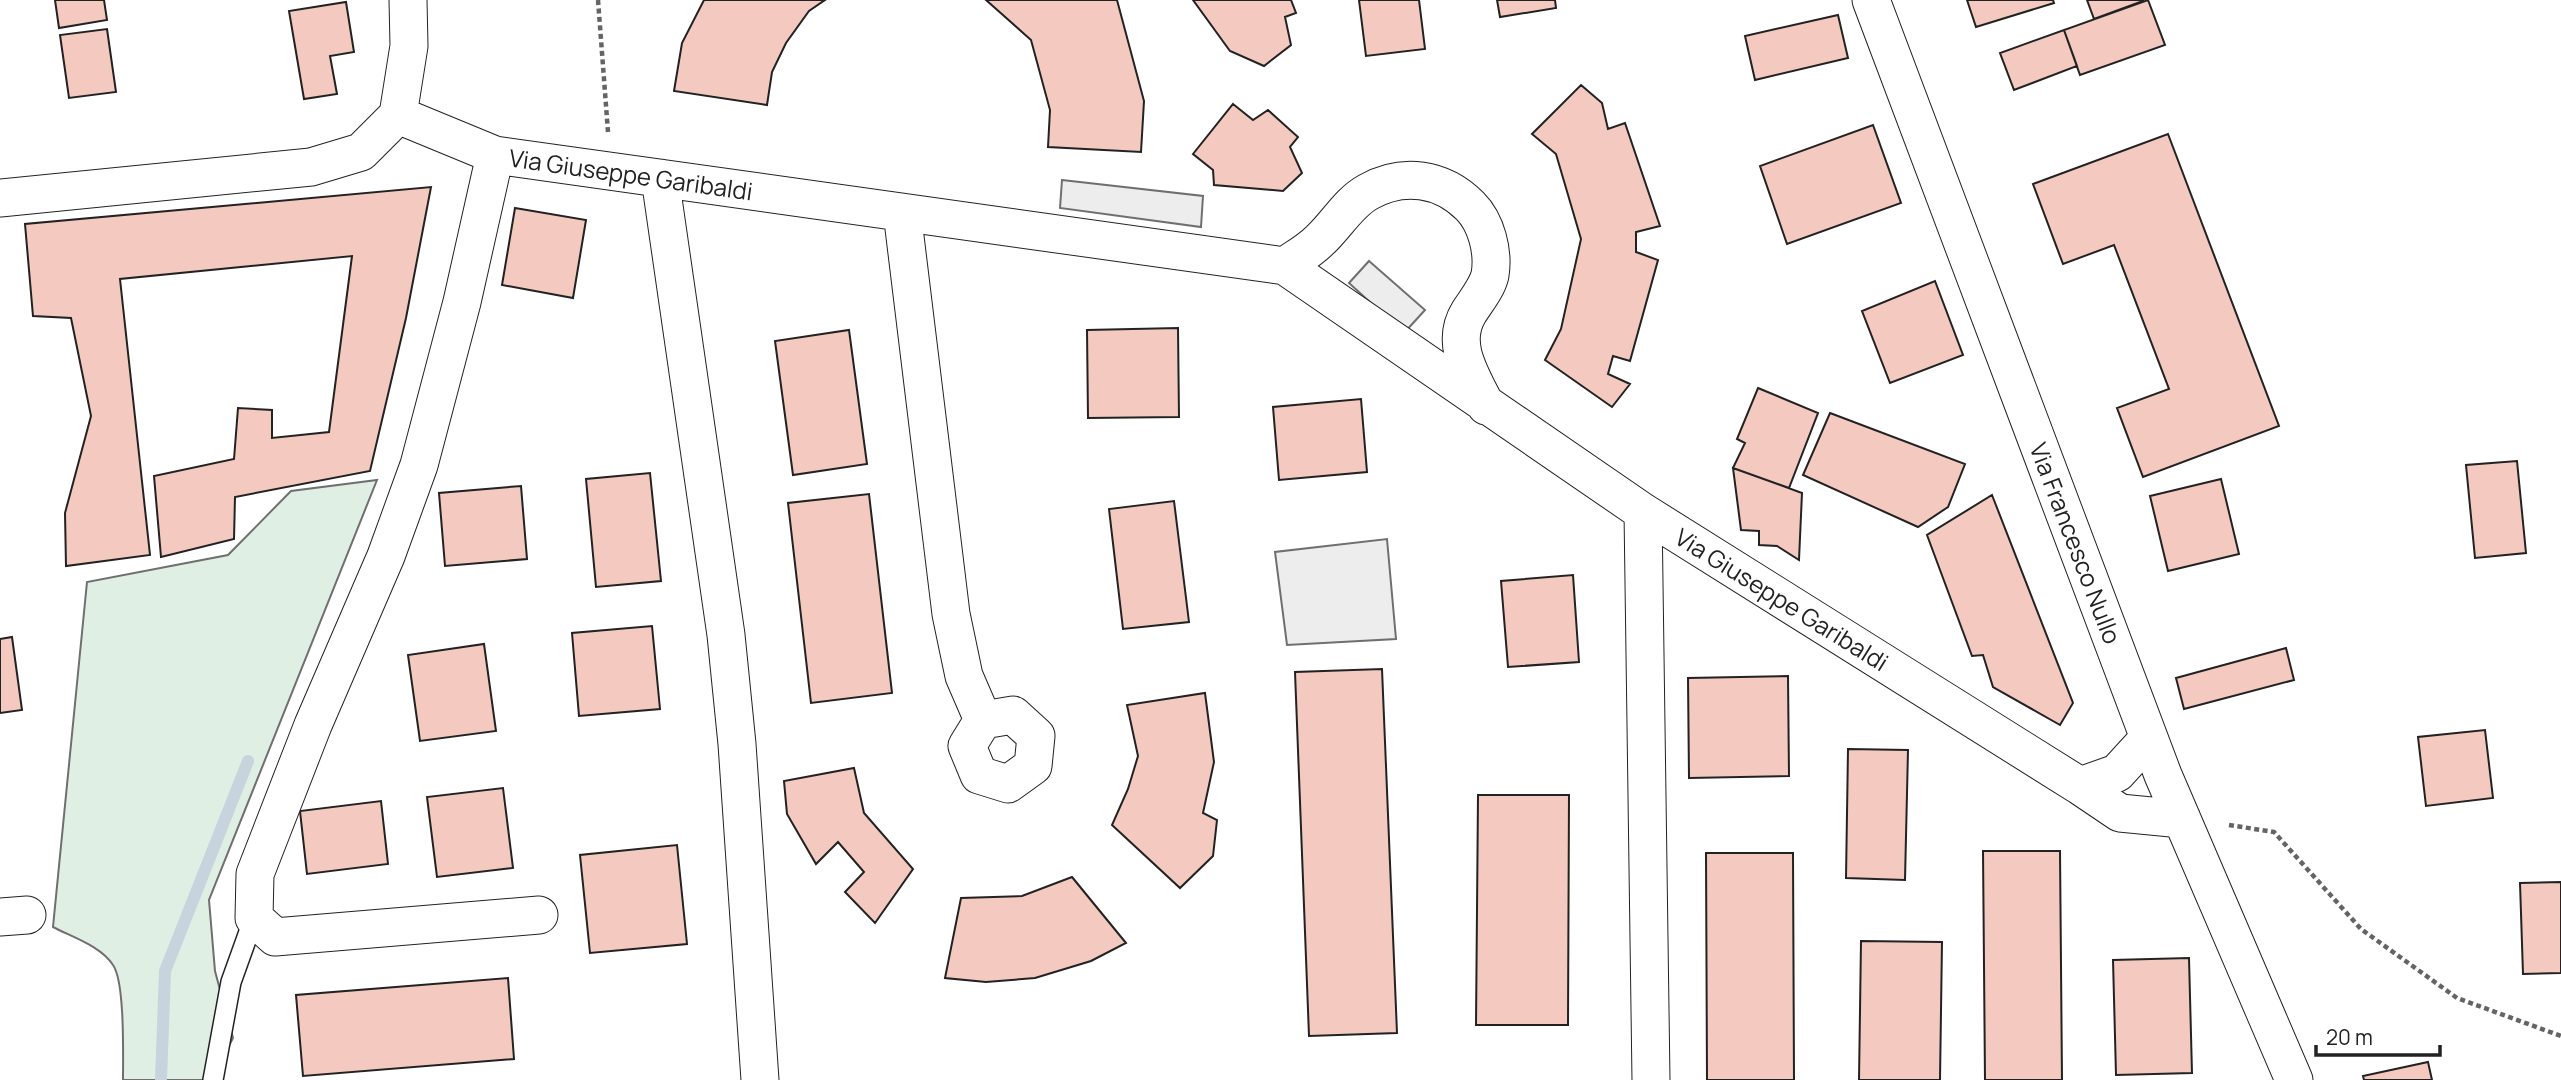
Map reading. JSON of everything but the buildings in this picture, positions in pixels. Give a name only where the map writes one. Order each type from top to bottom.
[{"type":"street","points":[[0,198],[310,167],[361,152],[398,115],[409,46],[408,0]]},
{"type":"street","name":"Via Francesco Nullo","points":[[1871,0],[2149,738],[2294,1080]]},
{"type":"street","name":"Via Giuseppe Garibaldi","points":[[398,115],[495,155],[1285,267],[1487,408],[1643,512],[2120,813],[2182,819]]},
{"type":"street","points":[[495,155],[463,302],[419,465],[386,556],[255,874],[254,918],[275,937],[539,915]]},
{"type":"street","points":[[660,178],[727,649],[737,744],[760,1080]]},
{"type":"street","name":"Via Giuseppe Garibaldi","points":[[1285,267],[1319,242],[1367,192],[1400,181],[1428,179],[1460,196],[1480,216],[1490,248],[1490,276],[1467,315],[1460,343],[1466,367],[1487,408]]},
{"type":"street","points":[[902,212],[951,614],[964,676],[983,720]]},
{"type":"street","points":[[1643,512],[1651,1080]]},
{"type":"street","points":[[2080,786],[2117,773],[2149,738]]},
{"type":"lane","points":[[213,1080],[231,982],[254,918]]},
{"type":"path","points":[[598,0],[611,171]]},
{"type":"path","points":[[2182,819],[2274,832],[2361,929],[2457,998],[2561,1036]]},
{"type":"green space","points":[[377,480],[209,900],[215,971],[233,1038],[212,1080],[123,1080],[120,987],[113,965],[94,947],[53,927],[87,582],[228,555],[291,491]]},
{"type":"shaded area","points":[[1062,180],[1203,196],[1201,227],[1060,208]]},
{"type":"shaded area","points":[[1369,261],[1425,310],[1404,333],[1349,283]]},
{"type":"shaded area","points":[[1387,539],[1396,639],[1287,645],[1275,552]]},
{"type":"waterway","points":[[161,1080],[165,971],[248,761]]}]
